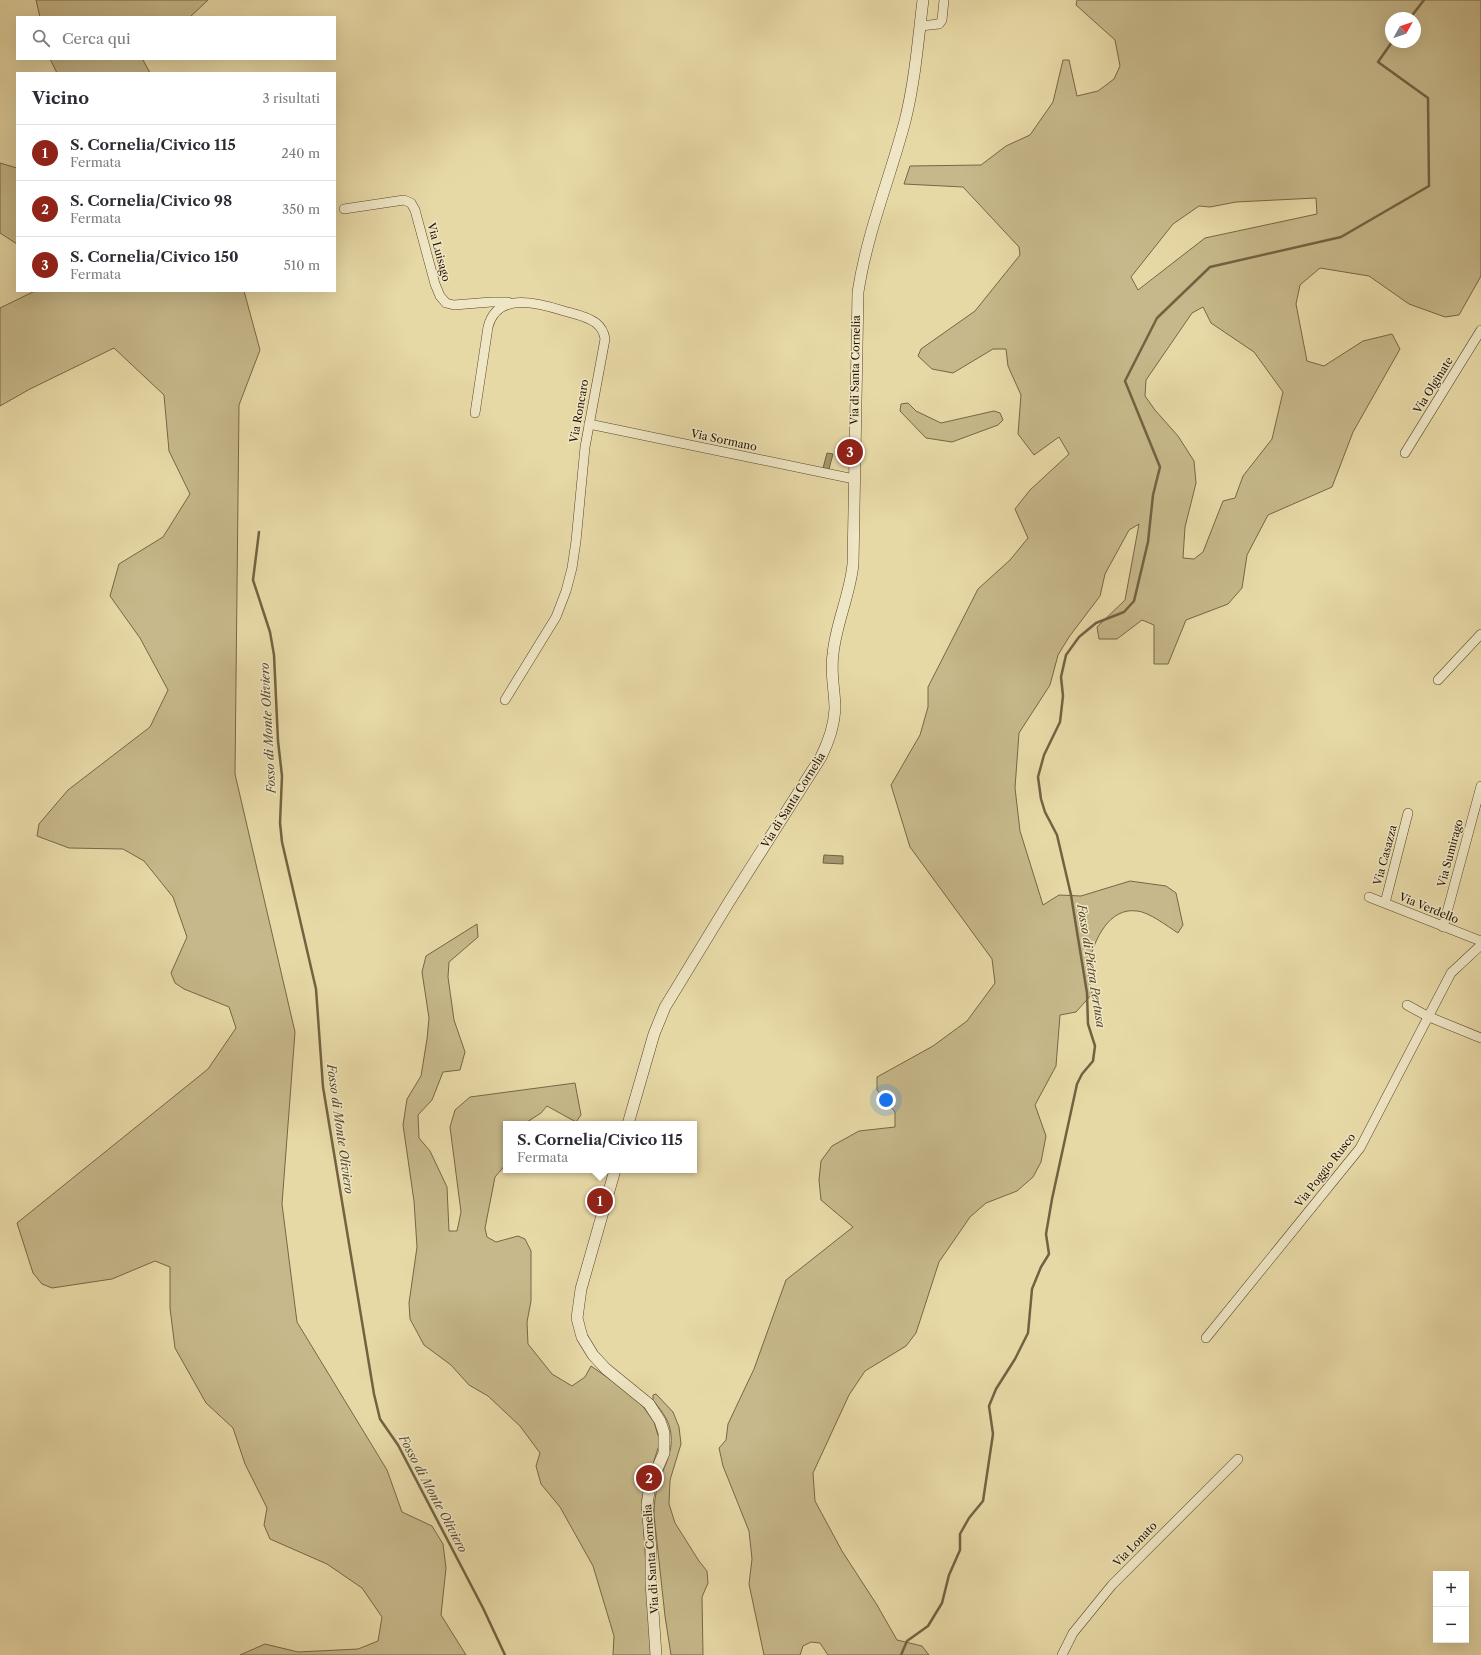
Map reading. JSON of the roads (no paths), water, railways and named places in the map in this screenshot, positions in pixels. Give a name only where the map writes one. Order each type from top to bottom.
[{"type":"street","name":"Via di Santa Cornelia","points":[[629,1121],[652,1039],[665,1007],[821,757],[829,739],[834,720],[835,710],[831,671],[833,654],[850,585],[853,564],[858,292],[860,276],[874,222],[891,173],[915,77],[923,0]]},
{"type":"street","points":[[920,26],[939,24],[942,20],[944,0]]},
{"type":"street","name":"Via Luisago","points":[[344,208],[404,200],[408,201],[416,210],[437,289],[446,303],[454,305],[491,302],[517,302]]},
{"type":"street","name":"Via Roncaro","points":[[475,412],[488,327],[490,318],[495,311],[517,302],[539,305],[579,315],[595,322],[602,330],[605,339],[585,447],[576,541],[572,568],[566,591],[556,617],[505,700]]},
{"type":"street","name":"Via Olginate","points":[[1405,453],[1481,330]]},
{"type":"street","name":"Via Sormano","points":[[589,424],[854,479]]},
{"type":"street","points":[[1438,680],[1481,634]]},
{"type":"street","name":"Via Sumirago","points":[[1443,927],[1481,786]]},
{"type":"street","name":"Via Casazza","points":[[1385,903],[1408,813]]},
{"type":"street","name":"Via Verdello","points":[[1369,897],[1481,941]]},
{"type":"street","name":"Via Poggio Rusco","points":[[1206,1338],[1360,1148],[1427,1016],[1451,973],[1481,945]]},
{"type":"street","points":[[1406,1005],[1427,1016],[1481,1038]]},
{"type":"street","name":"Via di Santa Cornelia","points":[[614,1173],[581,1289],[577,1318],[582,1337],[593,1355],[606,1369],[650,1404],[660,1421],[664,1433],[664,1453],[650,1485],[646,1505],[651,1550],[651,1582],[656,1655]]},
{"type":"street","name":"Via Lonato","points":[[1062,1655],[1072,1633],[1112,1585],[1238,1459]]},
{"type":"waterway","points":[[1415,12],[1424,0]]},
{"type":"waterway","name":"Fosso di Pietra Pertusa","points":[[901,1655],[907,1641],[928,1626],[942,1603],[949,1575],[960,1550],[960,1534],[969,1518],[983,1501],[993,1434],[989,1406],[996,1389],[1015,1359],[1028,1333],[1032,1289],[1041,1267],[1049,1254],[1046,1234],[1052,1199],[1077,1084],[1082,1074],[1093,1061],[1095,1046],[1088,1024],[1087,993],[1071,895],[1057,835],[1045,812],[1041,799],[1038,777],[1044,755],[1060,722],[1063,696],[1061,677],[1066,655],[1079,637],[1096,623],[1124,612],[1134,601],[1148,542],[1153,495],[1160,467],[1125,381],[1157,318],[1210,267],[1341,237],[1429,186],[1428,98],[1378,62],[1388,48]]},
{"type":"waterway","name":"Fosso di Monte Oliviero","points":[[259,532],[253,580],[270,632],[274,655],[278,741],[282,776],[280,823],[282,842],[316,989],[323,1087],[374,1394],[380,1419],[398,1445],[483,1608],[505,1655]]},
{"type":"place","name":"S. Cornelia/Civico 150","points":[[850,452]]},
{"type":"place","name":"S. Cornelia/Civico 115","points":[[600,1201]]},
{"type":"place","name":"S. Cornelia/Civico 98","points":[[649,1478]]}]
